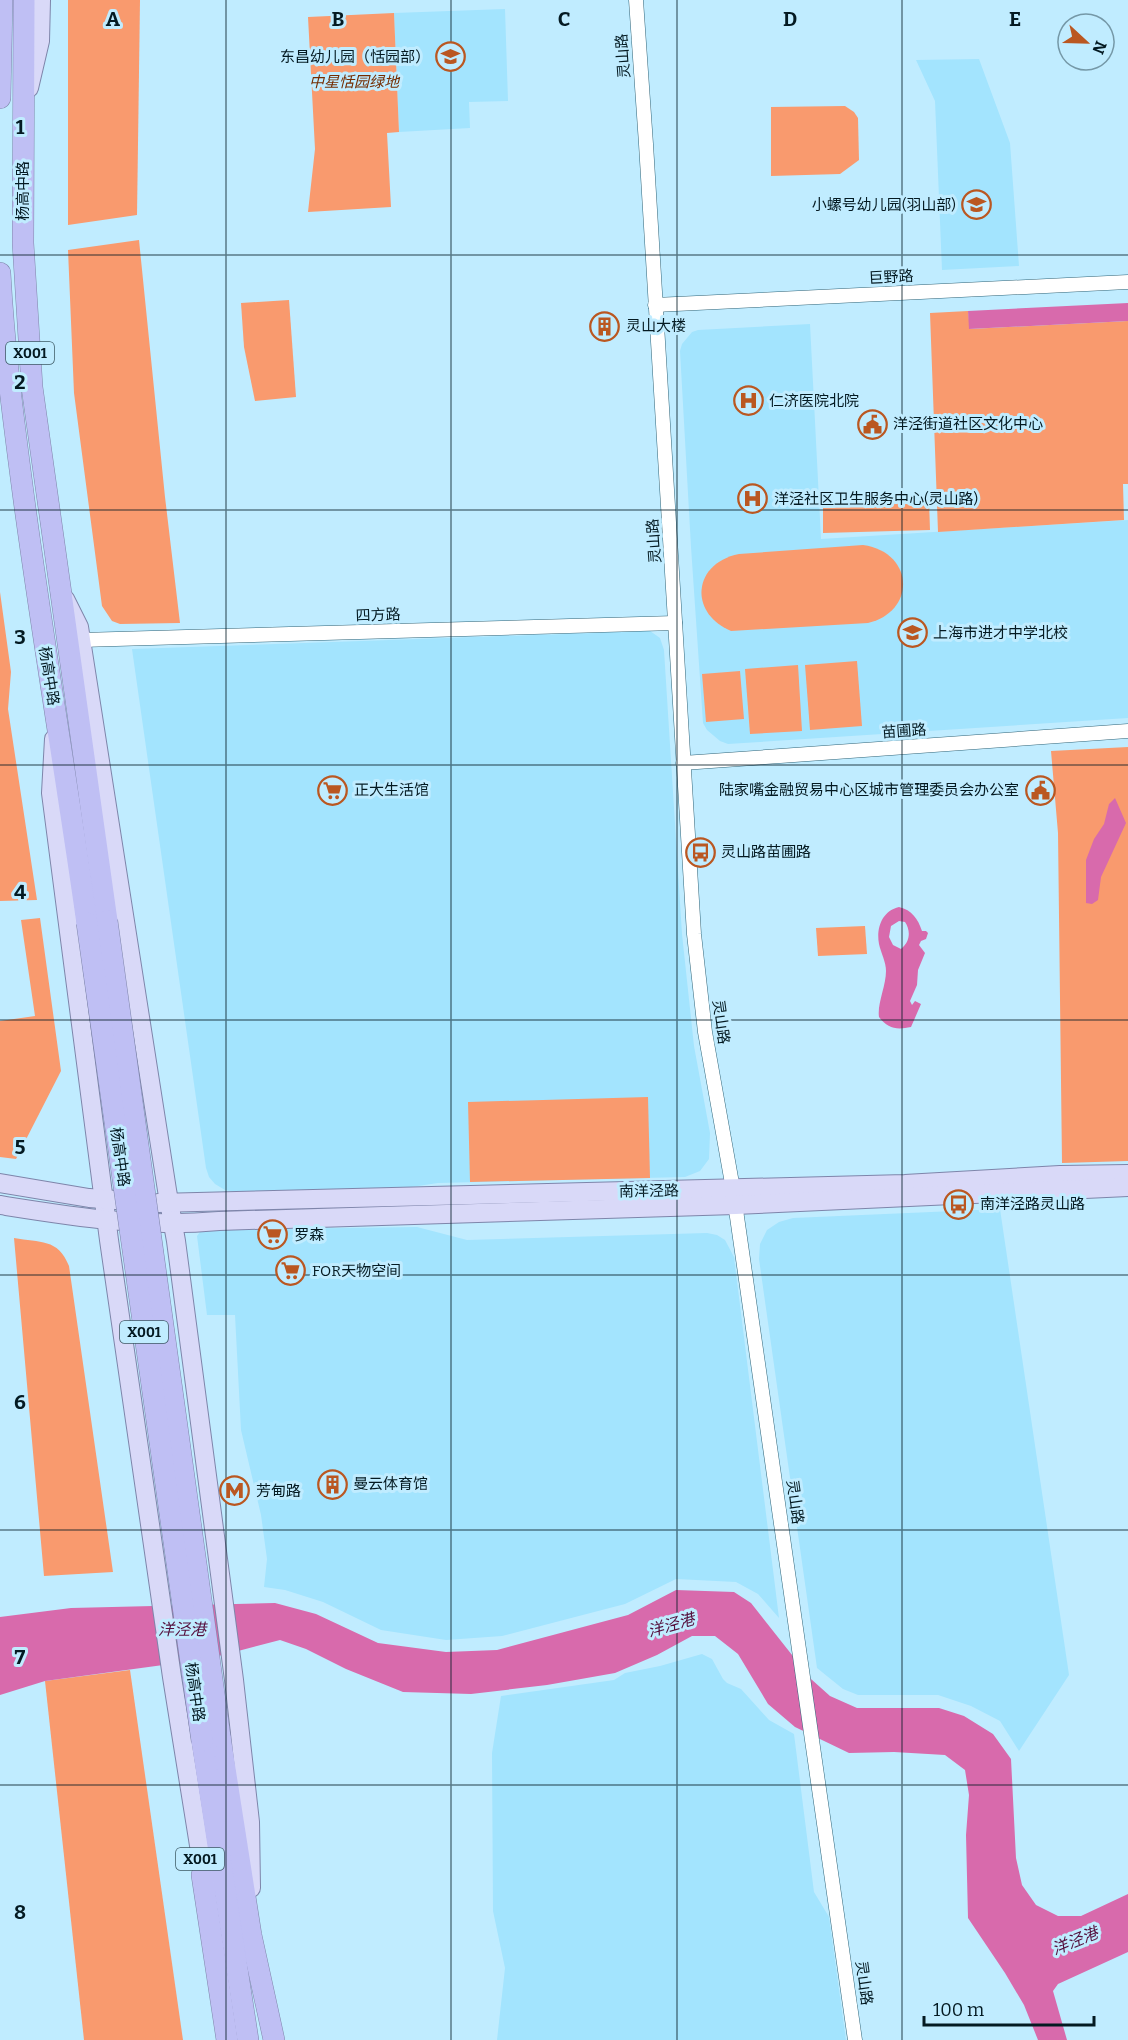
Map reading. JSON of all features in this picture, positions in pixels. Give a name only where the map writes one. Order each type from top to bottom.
[{"type":"highway","name":"杨高中路","points":[[30,4],[23,116],[23,243],[32,387],[59,588],[97,922],[211,1739],[248,2040]]},
{"type":"highway","points":[[0,98],[2,6]]},
{"type":"highway","name":"杨高中路","points":[[0,273],[3,337],[14,430],[55,717],[70,802],[97,922]]},
{"type":"highway","name":"杨高中路","points":[[211,1739],[274,2040]]},
{"type":"highway","points":[[202,1875],[226,2040]]},
{"type":"main road","name":"杨高中路","points":[[59,588],[79,627],[173,1224],[234,1680],[250,1822],[251,1935]]},
{"type":"main road","name":"X001","points":[[55,717],[51,793],[103,1192]]},
{"type":"main road","name":"南洋泾路","points":[[173,1224],[734,1197],[1060,1175],[1128,1174]]},
{"type":"main road","points":[[0,1183],[103,1192],[169,1204]]},
{"type":"main road","name":"南洋泾路","points":[[169,1204],[734,1197],[1128,1187]]},
{"type":"main road","name":"杨高中路","points":[[103,1192],[158,1584],[202,1875],[227,1978],[237,2040]]},
{"type":"main road","points":[[0,1205],[106,1221],[173,1224]]},
{"type":"street","name":"灵山路","points":[[636,0],[683,763],[699,983],[734,1197],[855,2040]]},
{"type":"street","name":"巨野路","points":[[656,305],[1128,282]]},
{"type":"street","name":"四方路","points":[[81,640],[675,623]]},
{"type":"street","name":"苗圃路","points":[[683,763],[1128,731]]},
{"type":"shaded area","name":"东昌幼儿园（恬园部）","points":[[505,9],[508,101],[469,102],[470,128],[399,132],[394,13]]},
{"type":"shaded area","name":"小螺号幼儿园(羽山部)","points":[[979,59],[1010,143],[1019,266],[942,270],[935,101],[916,60]]},
{"type":"shaded area","name":"上海市进才中学北校","points":[[810,324],[821,539],[1128,520],[1128,718],[728,744],[720,741],[707,730],[703,723],[680,351],[682,344],[692,332],[698,330]]},
{"type":"shaded area","points":[[650,631],[660,638],[664,650],[682,934],[694,1046],[710,1133],[709,1159],[700,1171],[685,1177],[438,1183],[398,1189],[239,1193],[225,1190],[215,1184],[206,1168],[132,649]]},
{"type":"shaded area","points":[[1000,1209],[1069,1675],[1019,1751],[1000,1721],[971,1706],[938,1695],[858,1695],[843,1689],[817,1668],[759,1259],[760,1244],[767,1230],[779,1222],[793,1218]]},
{"type":"shaded area","points":[[417,1227],[467,1240],[707,1233],[725,1240],[734,1257],[779,1618],[758,1594],[736,1582],[676,1579],[625,1604],[502,1636],[446,1640],[381,1630],[323,1602],[285,1590],[264,1587],[267,1559],[261,1515],[241,1430],[235,1315],[207,1315],[197,1236],[206,1230]]},
{"type":"shaded area","points":[[702,1654],[712,1659],[723,1679],[741,1689],[769,1720],[794,1734],[814,1892],[829,1917],[846,2040],[497,2040],[505,1968],[493,1911],[492,1753],[501,1696],[614,1680],[625,1673]]},
{"type":"green space","points":[[68,0],[140,0],[137,215],[68,225]]},
{"type":"green space","name":"中星恬园绿地","points":[[394,13],[399,132],[387,133],[391,207],[308,212],[315,149],[308,17]]},
{"type":"green space","points":[[845,106],[858,118],[859,160],[840,174],[771,176],[771,107]]},
{"type":"green space","points":[[139,240],[180,623],[120,624],[112,621],[102,606],[74,393],[68,250]]},
{"type":"green space","points":[[289,300],[296,397],[255,401],[244,347],[241,303]]},
{"type":"green space","points":[[968,311],[970,329],[1128,321],[1128,484],[1123,484],[1124,520],[938,532],[930,313]]},
{"type":"green space","points":[[929,500],[930,530],[823,533],[823,503]]},
{"type":"green space","points":[[863,545],[880,550],[892,558],[900,570],[903,582],[901,595],[895,607],[884,616],[868,623],[731,631],[717,623],[708,613],[703,601],[702,589],[705,578],[712,567],[724,559],[739,554]]},
{"type":"green space","points":[[0,592],[11,672],[8,709],[37,900],[0,901]]},
{"type":"green space","points":[[857,661],[862,726],[810,730],[805,665]]},
{"type":"green space","points":[[798,665],[802,731],[750,734],[745,669]]},
{"type":"green space","points":[[740,671],[744,719],[706,722],[702,674]]},
{"type":"green space","points":[[1128,747],[1128,1161],[1062,1163],[1058,833],[1051,751]]},
{"type":"green space","points":[[40,918],[61,1071],[16,1159],[0,1157],[0,1021],[35,1016],[21,920]]},
{"type":"green space","points":[[865,926],[867,954],[818,956],[816,928]]},
{"type":"green space","points":[[648,1097],[650,1178],[470,1182],[468,1102]]},
{"type":"green space","points":[[14,1238],[54,1246],[65,1257],[69,1266],[113,1572],[44,1576]]},
{"type":"green space","points":[[130,1670],[183,2040],[84,2040],[45,1681]]},
{"type":"water","points":[[1128,303],[1128,321],[969,329],[968,311]]},
{"type":"water","points":[[1115,798],[1126,823],[1101,877],[1098,900],[1092,904],[1086,903],[1086,860],[1094,839],[1104,824],[1109,804]]},
{"type":"water","points":[[899,907],[908,910],[922,931],[928,933],[926,939],[919,945],[925,953],[918,970],[917,985],[910,1001],[912,1005],[915,1001],[921,1004],[911,1027],[893,1028],[879,1017],[886,971],[878,932],[884,916]],"holes":[[[899,921],[905,922],[909,936],[901,949],[893,945],[889,937],[891,926]]]},
{"type":"water","name":"洋泾港","points":[[676,1590],[734,1592],[751,1603],[811,1679],[830,1696],[857,1708],[939,1708],[964,1716],[993,1734],[1011,1759],[1016,1858],[1022,1885],[1036,1905],[1058,1916],[1081,1916],[1128,1894],[1128,1952],[1058,1984],[1053,1991],[1067,2040],[1038,2040],[1024,2005],[968,1918],[966,1835],[969,1795],[965,1770],[945,1755],[894,1752],[849,1753],[795,1727],[768,1704],[738,1654],[715,1636],[692,1636],[657,1655],[615,1673],[547,1685],[471,1694],[403,1692],[346,1669],[306,1649],[280,1640],[223,1655],[178,1663],[45,1681],[0,1695],[0,1617],[71,1608],[275,1603],[316,1614],[378,1643],[446,1652],[497,1650],[628,1615]]},
{"type":"place","name":"东昌幼儿园（恬园部）","points":[[451,57]]},
{"type":"place","name":"小螺号幼儿园(羽山部)","points":[[977,205]]},
{"type":"place","name":"灵山大楼","points":[[605,326]]},
{"type":"place","name":"仁济医院北院","points":[[748,401]]},
{"type":"place","name":"洋泾街道社区文化中心","points":[[872,424]]},
{"type":"place","name":"洋泾社区卫生服务中心(灵山路)","points":[[753,499]]},
{"type":"place","name":"上海市进才中学北校","points":[[912,633]]},
{"type":"place","name":"正大生活馆","points":[[333,790]]},
{"type":"place","name":"陆家嘴金融贸易中心区城市管理委员会办公室","points":[[1040,790]]},
{"type":"place","name":"灵山路苗圃路","points":[[700,852]]},
{"type":"place","name":"南洋泾路灵山路","points":[[959,1204]]},
{"type":"place","name":"罗森","points":[[273,1235]]},
{"type":"place","name":"FOR天物空间","points":[[291,1271]]},
{"type":"place","name":"曼云体育馆","points":[[332,1484]]},
{"type":"place","name":"芳甸路","points":[[235,1491]]}]
